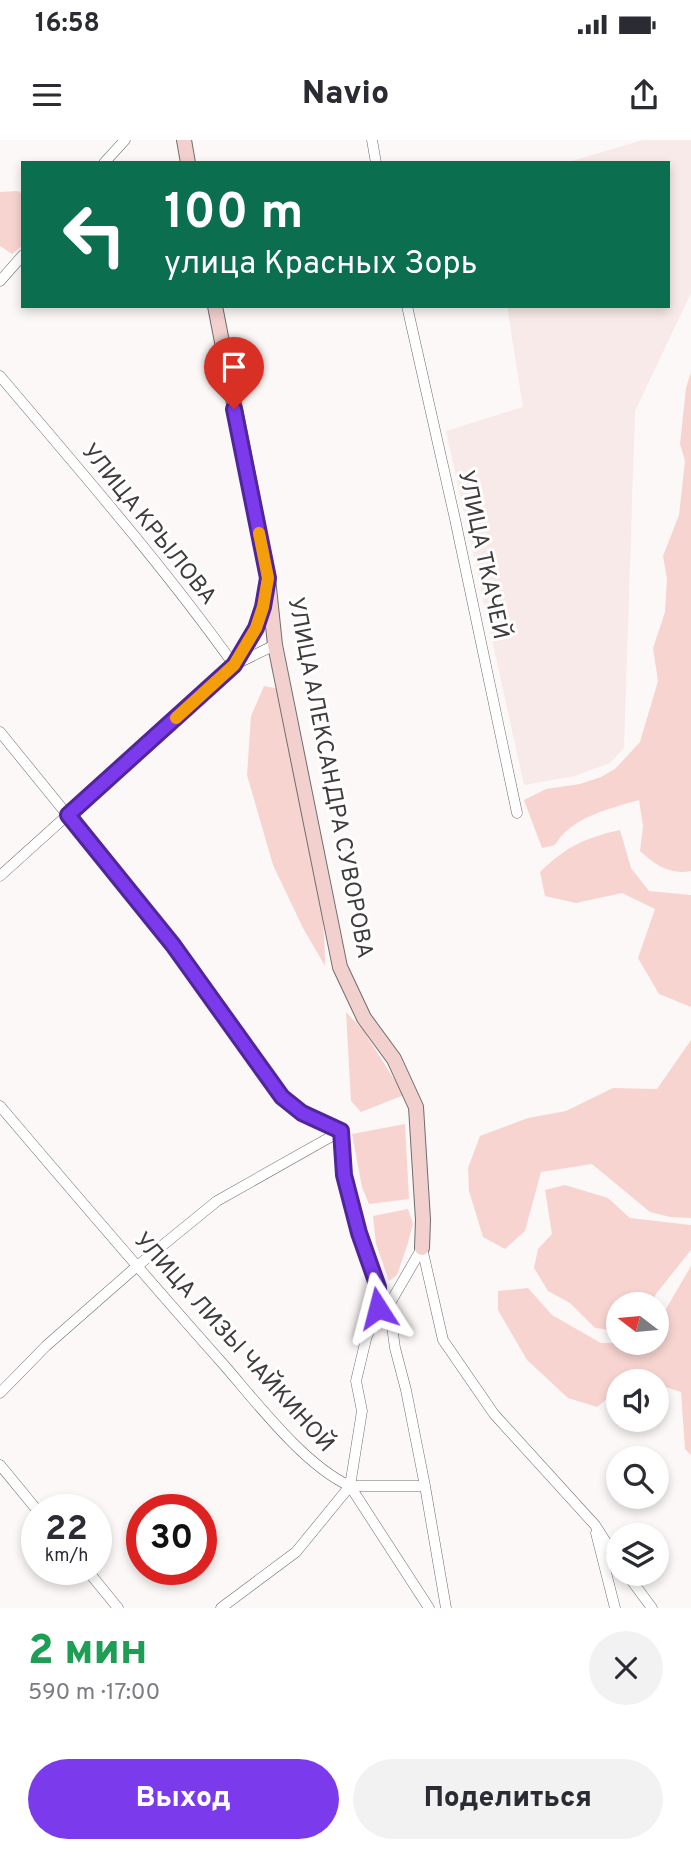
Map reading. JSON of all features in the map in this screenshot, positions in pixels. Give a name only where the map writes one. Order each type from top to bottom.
[{"type":"street","points":[[106,161],[125,140]]},
{"type":"street","points":[[184,140],[188,161]]},
{"type":"street","points":[[372,140],[376,161]]},
{"type":"street","points":[[0,281],[4,269],[21,256]]},
{"type":"street","name":"УЛИЦА АЛЕКСАНДРА СУВОРОВА","points":[[215,308],[268,578],[275,645],[340,967],[364,1018],[394,1059],[416,1107],[423,1220],[422,1248],[389,1305],[446,1608]]},
{"type":"street","name":"УЛИЦА ТКАЧЕЙ","points":[[407,308],[456,519],[517,813]]},
{"type":"street","name":"УЛИЦА КРЫЛОВА","points":[[0,376],[207,626],[234,665]]},
{"type":"street","points":[[234,665],[256,628],[268,578]]},
{"type":"street","points":[[0,876],[234,665],[275,645]]},
{"type":"street","points":[[0,732],[173,945],[282,1097],[302,1113],[341,1131]]},
{"type":"street","name":"УЛИЦА ЛИЗЫ ЧАЙКИНОЙ","points":[[0,1106],[136,1266],[310,1460],[332,1478],[350,1486],[429,1608]]},
{"type":"street","points":[[0,1394],[46,1346],[136,1266],[217,1201],[341,1131]]},
{"type":"street","points":[[221,1608],[296,1552],[350,1486],[362,1411],[356,1381],[366,1339],[378,1308],[378,1287],[359,1233],[344,1175],[341,1131]]},
{"type":"street","points":[[422,1248],[443,1340],[494,1414],[595,1525],[606,1542]]},
{"type":"street","points":[[0,1465],[24,1494]]},
{"type":"street","points":[[350,1486],[425,1486]]},
{"type":"street","points":[[595,1525],[615,1608]]},
{"type":"street","points":[[99,1585],[118,1608]]},
{"type":"street","points":[[636,1586],[652,1608]]},
{"type":"shaded area","points":[[643,140],[691,140],[691,293],[635,411],[624,748],[610,763],[575,776],[524,785],[446,431],[523,407],[507,308],[670,308],[670,161],[572,161]]},
{"type":"shaded area","points":[[0,192],[21,193],[21,247],[12,254],[0,246]]},
{"type":"shaded area","points":[[691,372],[691,871],[676,872],[651,861],[640,851],[643,826],[639,800],[592,815],[571,827],[555,845],[542,848],[524,800],[546,789],[580,784],[601,777],[615,769],[640,742],[658,681],[653,648],[665,612],[667,579],[663,556],[679,515],[685,461],[680,444],[686,388]]},
{"type":"shaded area","points":[[264,686],[280,689],[291,758],[320,896],[325,966],[303,928],[273,865],[247,775],[251,716]]},
{"type":"shaded area","points":[[620,830],[631,868],[649,891],[691,895],[691,1007],[659,994],[638,958],[655,909],[622,893],[576,903],[545,896],[540,872],[549,863],[576,845]]},
{"type":"shaded area","points":[[346,1012],[363,1030],[404,1095],[361,1112],[351,1101]]},
{"type":"shaded area","points":[[691,1040],[691,1218],[650,1212],[592,1164],[541,1172],[525,1231],[505,1249],[483,1237],[469,1191],[468,1168],[480,1136],[528,1118],[566,1111],[613,1088],[657,1089]]},
{"type":"shaded area","points":[[405,1124],[409,1199],[369,1204],[362,1187],[352,1134]]},
{"type":"shaded area","points":[[565,1185],[608,1198],[630,1218],[691,1225],[691,1250],[658,1292],[606,1292],[606,1329],[595,1328],[570,1303],[548,1291],[534,1268],[538,1249],[552,1234],[545,1190]]},
{"type":"shaded area","points":[[408,1209],[413,1224],[397,1275],[389,1281],[376,1244],[373,1216]]},
{"type":"shaded area","points":[[691,1266],[691,1455],[685,1449],[681,1392],[669,1388],[669,1369],[606,1369],[606,1400],[597,1407],[568,1398],[527,1360],[498,1310],[498,1291],[528,1288],[552,1315],[601,1343],[606,1343],[606,1355],[669,1355],[669,1304]]},
{"type":"slow traffic","points":[[176,718],[234,665],[256,628],[268,578],[259,533]]},
{"type":"route","points":[[234,409],[268,578],[256,628],[234,665],[68,815],[173,945],[282,1097],[302,1113],[341,1131],[344,1175],[359,1233],[378,1287],[378,1308]]}]
